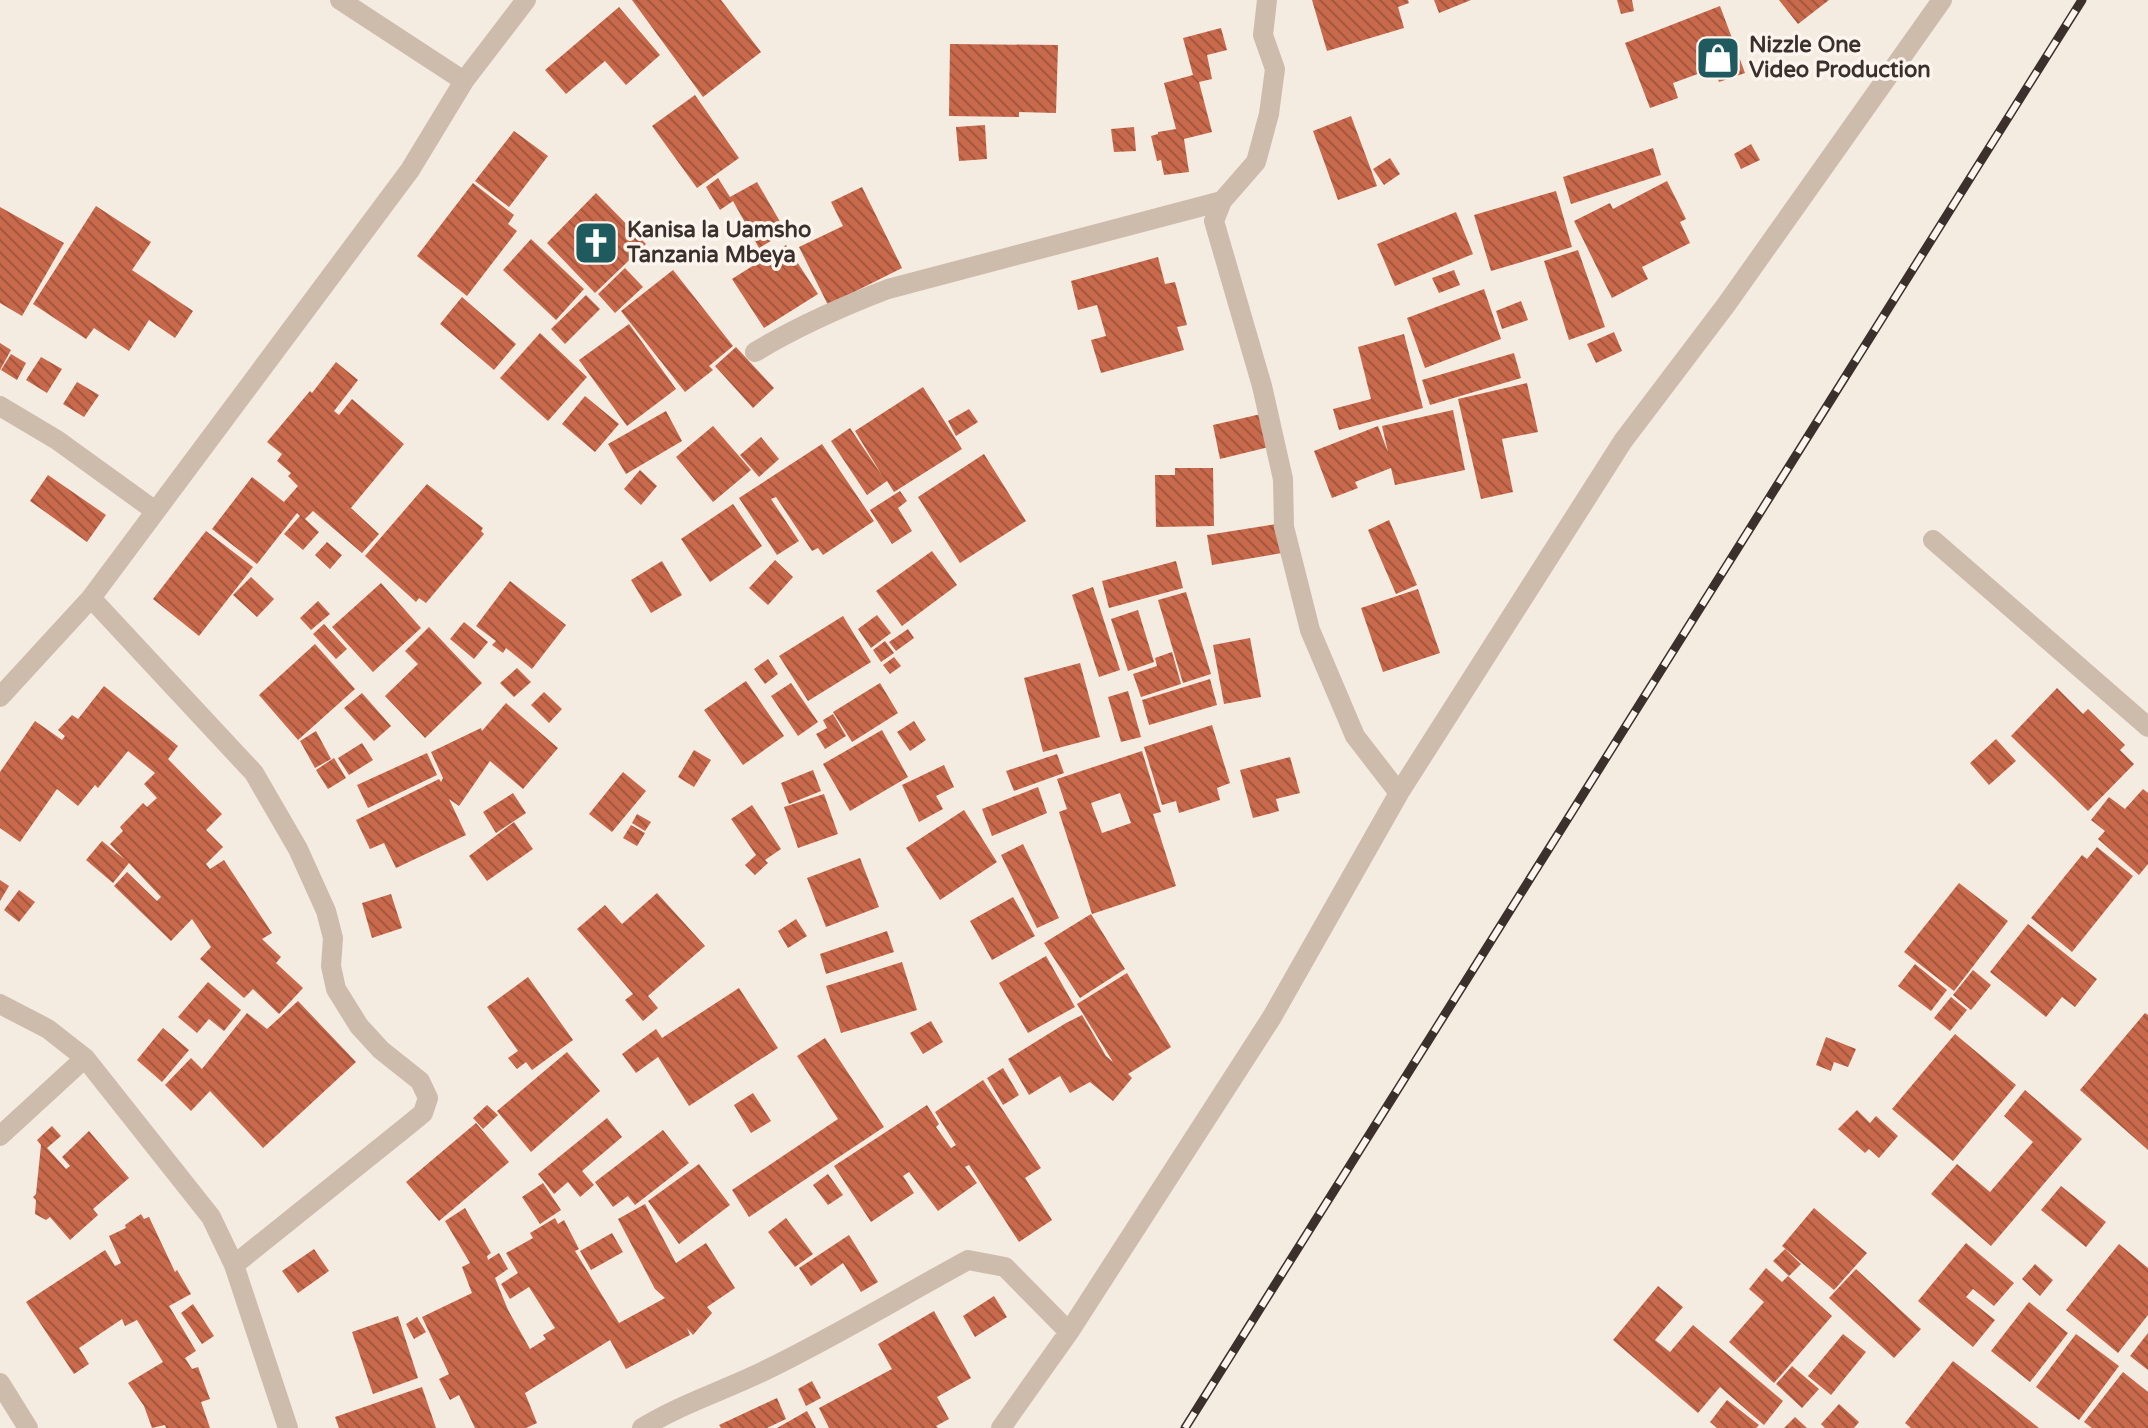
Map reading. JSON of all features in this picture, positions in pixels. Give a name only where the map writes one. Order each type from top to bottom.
[{"type":"street","points":[[340,0],[464,81]]},
{"type":"street","points":[[0,697],[91,598],[410,170],[464,81],[526,0]]},
{"type":"street","points":[[1267,0],[1263,35],[1275,69],[1269,114],[1256,162],[1222,201],[1214,221],[1262,386],[1283,479],[1284,527],[1310,630],[1355,736],[1399,793]]},
{"type":"street","points":[[1001,1428],[1069,1332],[1272,1017],[1399,793],[1623,441],[1726,305],[1942,0]]},
{"type":"street","points":[[755,352],[810,321],[888,289],[1222,201]]},
{"type":"street","points":[[0,406],[57,440],[154,510]]},
{"type":"street","points":[[1933,540],[2148,727]]},
{"type":"street","points":[[91,598],[254,773],[298,849],[326,911],[333,938],[331,966],[336,989],[359,1026],[381,1050],[420,1081],[428,1098],[423,1113],[234,1265]]},
{"type":"street","points":[[0,1004],[48,1029],[85,1058],[211,1217],[234,1265],[288,1428]]},
{"type":"street","points":[[0,1136],[85,1058]]},
{"type":"street","points":[[642,1428],[665,1414],[762,1372],[850,1327],[968,1260],[1005,1267],[1069,1332]]},
{"type":"street","points":[[0,1383],[28,1428]]},
{"type":"building","points":[[632,0],[721,0],[761,52],[703,97]]},
{"type":"building","points":[[1312,0],[1408,0],[1409,3],[1398,7],[1404,28],[1327,51]]},
{"type":"building","points":[[1434,0],[1471,0],[1439,13]]},
{"type":"building","points":[[1617,0],[1632,0],[1634,11],[1621,14]]},
{"type":"building","points":[[1779,0],[1829,0],[1798,24]]},
{"type":"building","points":[[1720,6],[1745,73],[1719,82],[1714,68],[1673,83],[1678,98],[1650,108],[1625,43]]},
{"type":"building","points":[[619,7],[660,55],[626,85],[605,61],[566,94],[545,70]]},
{"type":"building","points":[[1221,28],[1227,50],[1207,55],[1212,79],[1199,82],[1212,132],[1184,139],[1189,172],[1164,175],[1151,136],[1176,129],[1164,83],[1193,75],[1183,38]]},
{"type":"building","points":[[950,44],[1058,45],[1056,113],[1019,112],[1019,117],[949,116]]},
{"type":"building","points":[[695,95],[739,158],[697,188],[652,126]]},
{"type":"building","points":[[1351,116],[1377,186],[1338,200],[1313,131]]},
{"type":"building","points":[[985,125],[987,159],[959,161],[956,127]]},
{"type":"building","points":[[1134,127],[1136,151],[1114,152],[1111,129]]},
{"type":"building","points":[[514,131],[548,156],[509,207],[475,181]]},
{"type":"building","points":[[1751,144],[1760,160],[1741,169],[1734,154]]},
{"type":"building","points":[[1653,148],[1661,175],[1571,204],[1563,177]]},
{"type":"building","points":[[1390,158],[1400,174],[1384,185],[1373,169]]},
{"type":"building","points":[[718,178],[730,197],[757,182],[786,232],[759,248],[733,201],[720,210],[706,187]]},
{"type":"building","points":[[1667,181],[1686,219],[1680,222],[1690,243],[1642,267],[1648,279],[1612,298],[1574,221],[1610,203],[1613,209]]},
{"type":"building","points":[[473,183],[514,215],[508,224],[517,231],[467,296],[417,256]]},
{"type":"building","points":[[862,187],[902,268],[828,305],[799,247],[843,226],[831,202]]},
{"type":"building","points":[[1556,191],[1572,247],[1491,271],[1474,215]]},
{"type":"building","name":"Kanisa la Uamsho Tanzania Mbeya","points":[[596,193],[646,244],[595,293],[547,243]]},
{"type":"building","points":[[96,206],[151,242],[132,270],[193,311],[175,338],[149,320],[129,351],[94,328],[86,339],[33,304]]},
{"type":"building","points":[[0,207],[64,243],[22,316],[0,303]]},
{"type":"building","points":[[1456,212],[1473,254],[1395,286],[1377,244]]},
{"type":"building","points":[[531,239],[584,289],[556,320],[503,270]]},
{"type":"building","points":[[786,245],[818,294],[764,328],[732,279]]},
{"type":"building","points":[[1578,250],[1605,327],[1569,340],[1544,261]]},
{"type":"building","points":[[1158,257],[1165,284],[1175,282],[1187,325],[1177,327],[1184,350],[1101,373],[1091,340],[1106,336],[1097,305],[1078,310],[1071,281]]},
{"type":"building","points":[[625,268],[643,287],[615,313],[598,294]]},
{"type":"building","points":[[673,270],[733,346],[709,366],[713,370],[685,392],[621,311]]},
{"type":"building","points":[[1454,270],[1460,285],[1439,293],[1432,278]]},
{"type":"building","points":[[1484,289],[1501,339],[1425,368],[1407,318]]},
{"type":"building","points":[[586,295],[600,309],[565,344],[551,329]]},
{"type":"building","points":[[462,297],[516,344],[494,370],[440,324]]},
{"type":"building","points":[[1521,301],[1528,320],[1502,329],[1496,311]]},
{"type":"building","points":[[629,324],[676,389],[627,426],[579,360]]},
{"type":"building","points":[[1614,332],[1622,351],[1596,363],[1587,344]]},
{"type":"building","points":[[540,333],[587,377],[548,421],[500,378]]},
{"type":"building","points":[[1404,334],[1423,408],[1339,430],[1333,409],[1371,399],[1358,347]]},
{"type":"building","points":[[0,343],[11,350],[0,370]]},
{"type":"building","points":[[736,347],[774,388],[753,408],[715,366]]},
{"type":"building","points":[[1514,353],[1521,378],[1430,405],[1422,380]]},
{"type":"building","points":[[11,354],[26,363],[17,380],[1,370]]},
{"type":"building","points":[[41,357],[62,369],[47,393],[26,380]]},
{"type":"building","points":[[336,362],[358,380],[334,411],[339,415],[352,399],[404,444],[345,515],[351,508],[379,534],[362,553],[313,511],[305,519],[319,532],[303,550],[284,534],[300,516],[297,513],[257,564],[212,529],[252,477],[284,502],[298,486],[288,476],[291,473],[277,461],[282,454],[267,442]]},
{"type":"building","points":[[77,382],[99,395],[84,417],[63,404]]},
{"type":"building","points":[[1527,383],[1538,432],[1502,439],[1513,492],[1481,499],[1458,399]]},
{"type":"building","points":[[923,387],[962,449],[894,492],[887,481],[867,495],[831,441],[850,428],[883,477],[855,431]]},
{"type":"building","points":[[585,396],[619,424],[595,452],[562,424]]},
{"type":"building","points":[[969,409],[978,422],[956,436],[948,421]]},
{"type":"building","points":[[1453,410],[1465,470],[1395,485],[1391,468],[1355,482],[1358,488],[1332,498],[1314,451],[1378,426],[1388,452],[1382,426]]},
{"type":"building","points":[[666,411],[682,441],[626,474],[608,444]]},
{"type":"building","points":[[1261,414],[1269,447],[1220,459],[1213,425]]},
{"type":"building","points":[[713,426],[751,470],[713,502],[676,457]]},
{"type":"building","points":[[761,437],[779,459],[759,477],[740,455]]},
{"type":"building","points":[[822,444],[874,521],[823,555],[818,548],[812,551],[776,497],[771,499],[799,541],[777,555],[739,498]]},
{"type":"building","points":[[984,454],[1026,521],[960,563],[918,497]]},
{"type":"building","points":[[1175,468],[1213,468],[1214,526],[1156,527],[1155,475],[1175,475]]},
{"type":"building","points":[[640,470],[657,486],[641,505],[624,489]]},
{"type":"building","points":[[48,475],[106,515],[87,542],[30,501]]},
{"type":"building","points":[[427,484],[483,528],[481,531],[484,534],[426,603],[419,598],[416,602],[365,556]]},
{"type":"building","points":[[900,491],[907,501],[898,508],[912,531],[892,544],[870,510]]},
{"type":"building","points":[[733,504],[762,546],[710,582],[681,539]]},
{"type":"building","points":[[1389,520],[1417,585],[1396,594],[1368,530]]},
{"type":"building","points":[[1277,524],[1282,553],[1212,565],[1207,535]]},
{"type":"building","points":[[206,531],[253,567],[199,636],[153,599]]},
{"type":"building","points":[[327,542],[342,555],[330,569],[315,555]]},
{"type":"building","points":[[932,551],[957,585],[902,626],[876,591]]},
{"type":"building","points":[[775,560],[793,577],[768,605],[749,588]]},
{"type":"building","points":[[662,561],[682,595],[651,613],[631,580]]},
{"type":"building","points":[[1176,561],[1183,588],[1109,608],[1102,581]]},
{"type":"building","points":[[251,577],[274,599],[257,617],[233,595]]},
{"type":"building","points":[[510,581],[566,625],[532,669],[506,648],[503,653],[492,645],[496,641],[476,626]]},
{"type":"building","points":[[381,583],[421,628],[373,672],[332,627]]},
{"type":"building","points":[[1093,587],[1120,670],[1099,677],[1072,595]]},
{"type":"building","points":[[1418,589],[1440,653],[1383,672],[1361,608]]},
{"type":"building","points":[[1186,592],[1211,674],[1183,683],[1158,600]]},
{"type":"building","points":[[318,601],[330,614],[311,630],[300,618]]},
{"type":"building","points":[[1138,610],[1154,662],[1128,671],[1111,619]]},
{"type":"building","points":[[877,615],[891,633],[871,648],[858,629]]},
{"type":"building","points":[[843,616],[871,662],[808,701],[779,656]]},
{"type":"building","points":[[464,622],[488,642],[474,659],[450,639]]},
{"type":"building","points":[[324,624],[347,649],[336,659],[313,634]]},
{"type":"building","points":[[429,627],[482,683],[425,738],[385,696],[418,664],[405,651]]},
{"type":"building","points":[[908,629],[914,638],[896,651],[889,642]]},
{"type":"building","points":[[1250,638],[1261,697],[1224,704],[1213,645]]},
{"type":"building","points":[[885,641],[894,653],[881,662],[873,650]]},
{"type":"building","points":[[315,644],[355,689],[298,740],[259,695]]},
{"type":"building","points":[[1172,652],[1181,684],[1141,697],[1133,674],[1157,666],[1155,658]]},
{"type":"building","points":[[894,657],[901,666],[890,674],[883,665]]},
{"type":"building","points":[[768,659],[778,674],[765,684],[754,669]]},
{"type":"building","points":[[1080,663],[1100,737],[1043,752],[1024,678]]},
{"type":"building","points":[[517,668],[531,682],[514,697],[500,683]]},
{"type":"building","points":[[1210,679],[1217,705],[1149,725],[1142,700]]},
{"type":"building","points":[[746,681],[784,736],[743,765],[704,710]]},
{"type":"building","points":[[791,683],[818,722],[798,736],[771,696]]},
{"type":"building","points":[[880,683],[898,713],[852,742],[833,712]]},
{"type":"building","points":[[104,686],[178,746],[168,759],[222,814],[206,830],[223,847],[206,864],[210,869],[224,860],[272,933],[262,939],[281,957],[276,963],[303,988],[279,1014],[253,989],[244,998],[200,959],[211,947],[192,919],[171,941],[114,886],[127,872],[157,901],[161,897],[129,863],[113,883],[86,860],[102,841],[124,859],[110,844],[123,831],[120,827],[143,803],[147,807],[157,798],[144,784],[155,773],[128,751],[98,788],[95,785],[78,806],[57,789],[20,842],[0,828],[0,772],[35,721],[62,740],[65,736],[58,730],[72,715],[78,719]]},
{"type":"building","points":[[2057,688],[2083,714],[2088,709],[2125,745],[2120,750],[2134,764],[2088,811],[2011,736]]},
{"type":"building","points":[[1128,691],[1141,737],[1121,742],[1108,697]]},
{"type":"building","points":[[544,692],[562,709],[549,723],[531,705]]},
{"type":"building","points":[[362,693],[391,726],[374,741],[344,708]]},
{"type":"building","points":[[506,703],[558,748],[523,789],[490,761],[459,806],[449,799],[466,835],[396,868],[384,843],[370,849],[356,820],[439,779],[441,782],[443,778],[431,752],[481,728],[482,731]]},
{"type":"building","points":[[833,714],[846,736],[825,749],[816,734],[827,728],[823,720]]},
{"type":"building","points":[[914,721],[926,740],[910,751],[897,732]]},
{"type":"building","points":[[1212,725],[1230,783],[1217,788],[1220,800],[1179,813],[1176,801],[1162,805],[1144,747]]},
{"type":"building","points":[[882,730],[908,777],[850,811],[823,764]]},
{"type":"building","points":[[316,731],[331,759],[315,768],[300,741]]},
{"type":"building","points":[[1996,739],[2016,761],[1989,785],[1970,763]]},
{"type":"building","points":[[362,743],[373,760],[349,775],[338,758]]},
{"type":"building","points":[[694,750],[711,760],[694,787],[678,777]]},
{"type":"building","points":[[1142,751],[1161,812],[1153,814],[1176,886],[1092,914],[1059,812],[1067,809],[1057,779]],"holes":[[[1120,793],[1131,823],[1102,833],[1091,803]]]},
{"type":"building","points":[[427,753],[437,775],[368,808],[357,785]]},
{"type":"building","points":[[1057,754],[1064,773],[1014,791],[1006,771]]},
{"type":"building","points":[[1290,757],[1300,793],[1276,799],[1279,811],[1253,818],[1240,770]]},
{"type":"building","points":[[334,758],[346,778],[328,789],[316,770]]},
{"type":"building","points":[[944,765],[954,787],[936,796],[943,809],[919,822],[902,785]]},
{"type":"building","points":[[813,770],[821,791],[789,804],[781,783]]},
{"type":"building","points":[[623,772],[646,791],[612,832],[589,814]]},
{"type":"building","points":[[1038,787],[1047,813],[992,836],[982,809]]},
{"type":"building","points":[[2143,789],[2148,793],[2148,864],[2139,875],[2098,839],[2105,831],[2091,820],[2109,797],[2125,809]]},
{"type":"building","points":[[513,793],[526,813],[496,833],[483,812]]},
{"type":"building","points":[[824,794],[838,834],[798,848],[784,807]]},
{"type":"building","points":[[752,805],[781,849],[765,860],[768,863],[755,875],[745,865],[756,855],[731,819]]},
{"type":"building","points":[[964,810],[997,862],[940,900],[906,848]]},
{"type":"building","points":[[637,814],[651,822],[645,831],[632,823]]},
{"type":"building","points":[[514,822],[533,849],[487,881],[469,856]]},
{"type":"building","points":[[631,825],[645,833],[637,846],[623,838]]},
{"type":"building","points":[[1023,844],[1059,918],[1037,928],[1001,855]]},
{"type":"building","points":[[2097,847],[2133,876],[2072,952],[2031,918],[2082,855],[2087,859]]},
{"type":"building","points":[[860,858],[879,907],[826,927],[807,878]]},
{"type":"building","points":[[0,880],[9,886],[0,901]]},
{"type":"building","points":[[1959,883],[2008,921],[1954,991],[1904,952]]},
{"type":"building","points":[[19,890],[35,902],[19,922],[4,910]]},
{"type":"building","points":[[657,893],[705,946],[648,996],[658,1008],[643,1021],[625,1000],[633,994],[577,929],[605,905],[622,924]]},
{"type":"building","points":[[391,894],[402,928],[372,938],[362,903]]},
{"type":"building","points":[[1013,897],[1035,936],[992,960],[970,921]]},
{"type":"building","points":[[1091,914],[1125,969],[1080,998],[1044,943]]},
{"type":"building","points":[[796,919],[807,936],[788,948],[778,931]]},
{"type":"building","points":[[2028,924],[2097,979],[2075,1007],[2062,997],[2046,1017],[1990,972]]},
{"type":"building","points":[[887,931],[894,952],[826,974],[820,954]]},
{"type":"building","points":[[1046,956],[1075,1007],[1028,1033],[999,983]]},
{"type":"building","points":[[902,962],[917,1010],[841,1033],[826,986]]},
{"type":"building","points":[[1915,964],[1947,990],[1931,1011],[1898,986]]},
{"type":"building","points":[[1973,970],[1991,985],[1971,1010],[1953,995]]},
{"type":"building","points":[[1127,973],[1171,1047],[1128,1074],[1132,1078],[1113,1101],[1090,1082],[1070,1093],[1060,1076],[1029,1095],[1008,1059],[1082,1015],[1106,1056],[1113,1062],[1077,1004]]},
{"type":"building","points":[[528,977],[573,1040],[532,1070],[526,1062],[517,1069],[508,1058],[518,1051],[487,1007]]},
{"type":"building","points":[[208,982],[241,1010],[224,1031],[209,1019],[197,1033],[178,1017]]},
{"type":"building","points":[[739,988],[778,1048],[689,1106],[658,1057],[636,1073],[622,1054],[656,1029],[662,1038]]},
{"type":"building","points":[[1951,997],[1967,1010],[1950,1031],[1934,1018]]},
{"type":"building","points":[[298,1001],[356,1062],[263,1148],[210,1091],[191,1111],[165,1085],[191,1058],[202,1069],[247,1013],[267,1029]]},
{"type":"building","points":[[2145,1013],[2148,1015],[2148,1150],[2080,1090]]},
{"type":"building","points":[[931,1021],[943,1042],[923,1054],[910,1033]]},
{"type":"building","points":[[163,1028],[189,1050],[162,1082],[137,1060]]},
{"type":"building","points":[[1955,1034],[2016,1085],[1953,1161],[1892,1109]]},
{"type":"building","points":[[1826,1037],[1856,1049],[1848,1067],[1834,1062],[1831,1071],[1816,1065]]},
{"type":"building","points":[[825,1038],[884,1127],[749,1217],[732,1190],[838,1119],[797,1056]]},
{"type":"building","points":[[567,1052],[600,1091],[531,1152],[497,1111]]},
{"type":"building","points":[[1003,1068],[1019,1095],[1003,1105],[987,1078]]},
{"type":"building","points":[[983,1080],[1041,1168],[1025,1178],[1052,1220],[1019,1242],[969,1165],[965,1167],[977,1183],[938,1211],[909,1172],[903,1176],[914,1193],[871,1222],[834,1166],[927,1105],[939,1124],[936,1127],[951,1148],[956,1145],[935,1112]]},
{"type":"building","points":[[2025,1090],[2082,1139],[1991,1246],[1931,1194],[1957,1164],[1990,1192],[2033,1142],[2004,1116]]},
{"type":"building","points":[[753,1093],[771,1121],[751,1133],[734,1105]]},
{"type":"building","points":[[487,1105],[498,1115],[483,1129],[473,1118]]},
{"type":"building","points":[[1857,1110],[1870,1123],[1876,1116],[1898,1136],[1879,1158],[1869,1149],[1865,1153],[1838,1129]]},
{"type":"building","points":[[607,1118],[622,1137],[582,1171],[594,1185],[580,1197],[568,1182],[554,1194],[538,1174]]},
{"type":"building","points":[[476,1123],[509,1162],[439,1221],[406,1182]]},
{"type":"building","points":[[52,1126],[61,1136],[47,1148],[66,1169],[70,1166],[62,1157],[89,1131],[129,1178],[93,1209],[98,1215],[70,1240],[50,1217],[46,1220],[35,1214],[36,1200],[33,1197],[36,1194],[41,1145],[37,1140]]},
{"type":"building","points":[[663,1130],[689,1163],[635,1205],[628,1196],[613,1207],[595,1182]]},
{"type":"building","points":[[699,1164],[730,1205],[679,1244],[648,1201]]},
{"type":"building","points":[[828,1174],[843,1195],[828,1205],[813,1185]]},
{"type":"building","points":[[543,1183],[561,1210],[540,1224],[522,1197]]},
{"type":"building","points":[[2061,1186],[2106,1222],[2086,1247],[2041,1210]]},
{"type":"building","points":[[645,1204],[676,1263],[706,1243],[735,1288],[707,1307],[712,1313],[693,1335],[687,1328],[690,1335],[626,1369],[610,1340],[525,1393],[537,1423],[526,1428],[475,1428],[459,1395],[450,1400],[439,1379],[449,1374],[422,1317],[472,1293],[462,1267],[470,1263],[445,1221],[465,1208],[491,1253],[487,1256],[488,1260],[499,1253],[508,1269],[495,1278],[508,1310],[530,1349],[546,1339],[543,1335],[555,1328],[529,1287],[510,1299],[501,1284],[518,1273],[506,1253],[533,1238],[530,1233],[555,1218],[558,1224],[564,1220],[579,1249],[575,1251],[619,1323],[665,1298],[655,1289],[618,1219]]},
{"type":"building","points":[[1814,1208],[1867,1253],[1834,1290],[1782,1246]]},
{"type":"building","points":[[141,1214],[144,1219],[149,1217],[175,1272],[177,1270],[191,1294],[169,1306],[196,1351],[185,1358],[192,1369],[198,1367],[210,1399],[201,1402],[210,1428],[166,1428],[165,1425],[152,1428],[144,1406],[128,1383],[163,1362],[137,1320],[125,1326],[122,1319],[79,1348],[89,1364],[74,1374],[26,1302],[105,1250],[115,1266],[121,1263],[109,1236],[126,1228],[125,1225]]},
{"type":"building","points":[[786,1218],[813,1254],[795,1267],[768,1232]]},
{"type":"building","points":[[612,1233],[623,1252],[591,1270],[580,1251]]},
{"type":"building","points":[[849,1235],[878,1282],[861,1292],[843,1263],[811,1286],[799,1268]]},
{"type":"building","points":[[1966,1243],[2014,1283],[1994,1306],[1973,1289],[1966,1297],[1995,1320],[1973,1347],[1918,1301]]},
{"type":"building","points":[[2119,1244],[2148,1268],[2148,1315],[2118,1353],[2066,1310]]},
{"type":"building","points":[[314,1249],[329,1271],[298,1293],[282,1271]]},
{"type":"building","points":[[1785,1249],[1801,1264],[1789,1276],[1773,1261]]},
{"type":"building","points":[[2035,1264],[2053,1280],[2040,1296],[2022,1279]]},
{"type":"building","points":[[1766,1268],[1782,1282],[1788,1276],[1832,1316],[1774,1383],[1729,1342],[1764,1302],[1749,1289]]},
{"type":"building","points":[[1856,1269],[1921,1329],[1894,1358],[1829,1298]]},
{"type":"building","points":[[1658,1286],[1683,1307],[1655,1340],[1670,1352],[1693,1325],[1783,1401],[1764,1425],[1720,1387],[1698,1413],[1613,1340]]},
{"type":"building","points":[[994,1296],[1007,1317],[975,1337],[963,1316]]},
{"type":"building","points":[[2029,1302],[2068,1333],[2030,1382],[1991,1351]]},
{"type":"building","points":[[193,1304],[214,1336],[202,1344],[181,1313]]},
{"type":"building","points":[[934,1311],[971,1378],[937,1397],[949,1419],[936,1426],[938,1428],[829,1428],[819,1408],[892,1369],[878,1344]]},
{"type":"building","points":[[398,1316],[418,1378],[373,1394],[352,1332]]},
{"type":"building","points":[[417,1317],[426,1332],[414,1339],[406,1324]]},
{"type":"building","points":[[2148,1333],[2148,1370],[2130,1356]]},
{"type":"building","points":[[1843,1334],[1866,1352],[1831,1395],[1808,1376]]},
{"type":"building","points":[[2076,1334],[2119,1366],[2079,1420],[2036,1387]]},
{"type":"building","points":[[1953,1361],[2039,1428],[1911,1428],[1905,1423]]},
{"type":"building","points":[[1792,1366],[1819,1389],[1802,1408],[1776,1384]]},
{"type":"building","points":[[2123,1372],[2148,1392],[2148,1428],[2092,1428],[2084,1422]]},
{"type":"building","points":[[812,1381],[821,1398],[806,1406],[798,1389]]},
{"type":"building","points":[[422,1387],[436,1428],[339,1428],[335,1417]]},
{"type":"building","points":[[777,1398],[786,1419],[767,1428],[721,1428],[719,1425]]},
{"type":"building","points":[[1727,1400],[1759,1425],[1756,1428],[1717,1428],[1710,1422]]},
{"type":"building","points":[[1839,1404],[1859,1422],[1854,1428],[1825,1428],[1821,1424]]},
{"type":"building","points":[[807,1411],[816,1428],[777,1428]]},
{"type":"building","points":[[1795,1417],[1807,1428],[1784,1428]]},
{"type":"railway","points":[[1185,1428],[2082,0]]},
{"type":"place","name":"Nizzle One Video Production","points":[[1718,58]]},
{"type":"place","name":"Kanisa la Uamsho Tanzania Mbeya","points":[[596,243]]}]
